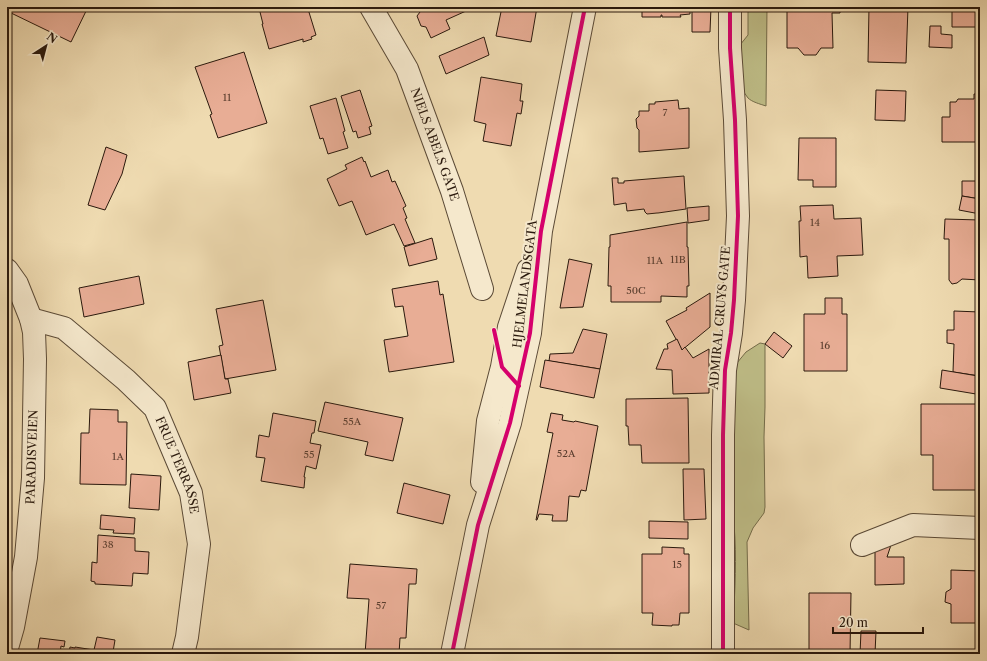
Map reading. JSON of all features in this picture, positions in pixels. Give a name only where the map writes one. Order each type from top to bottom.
[{"type":"street","name":"NIELS ABELS GATE","points":[[371,7],[408,68],[452,191],[482,289]]},
{"type":"street","name":"HJELMELANDSGATA","points":[[452,654],[478,525],[510,423],[530,333],[541,231],[585,7]]},
{"type":"street","name":"ADMIRAL CRUYS GATE","points":[[724,654],[723,435],[725,370],[731,333],[734,300],[738,216],[735,120],[730,48],[730,7]]},
{"type":"street","name":"PARADISVEIEN","points":[[7,270],[17,284],[31,319],[34,332],[35,360],[33,478],[26,557],[14,627],[7,648]]},
{"type":"street","name":"FRUE TERRASSE","points":[[31,319],[64,328],[126,380],[155,408],[191,493],[199,544],[187,637],[183,654]]},
{"type":"street","points":[[862,545],[913,525],[980,528]]},
{"type":"shaded area","points":[[748,7],[767,7],[766,106],[754,102],[748,98],[741,81],[740,45],[748,35]]},
{"type":"shaded area","points":[[760,343],[765,344],[765,507],[764,513],[753,528],[747,542],[749,630],[733,623],[736,561],[734,525],[732,369],[746,352]]},
{"type":"building","points":[[11,7],[88,7],[71,42],[9,12]]},
{"type":"building","points":[[305,7],[308,9],[316,35],[311,37],[312,39],[303,42],[303,39],[269,49],[259,8]]},
{"type":"building","points":[[417,7],[464,7],[466,11],[446,20],[450,29],[431,38],[426,27],[421,26],[417,16],[420,12]]},
{"type":"building","points":[[502,7],[537,7],[531,42],[496,36]]},
{"type":"building","points":[[642,7],[690,7],[690,14],[680,15],[681,17],[662,17],[661,15],[661,17],[642,17]]},
{"type":"building","points":[[692,7],[711,7],[710,32],[692,32]]},
{"type":"building","points":[[787,7],[840,7],[840,13],[832,13],[833,48],[821,48],[816,55],[804,55],[798,48],[787,48]]},
{"type":"building","points":[[869,7],[908,7],[906,63],[868,62]]},
{"type":"building","points":[[950,7],[980,7],[980,27],[952,27],[952,9],[950,9]]},
{"type":"building","points":[[930,26],[941,26],[941,34],[952,35],[952,48],[929,47]]},
{"type":"building","points":[[484,37],[489,55],[446,74],[439,56]]},
{"type":"building","points":[[244,52],[267,123],[218,138],[210,115],[212,114],[195,67]]},
{"type":"building","points":[[481,77],[522,84],[520,101],[523,101],[521,114],[517,113],[511,146],[483,141],[486,124],[474,121]]},
{"type":"building","points":[[360,90],[372,126],[369,127],[371,134],[358,138],[356,131],[353,132],[341,96]]},
{"type":"building","points":[[876,90],[906,91],[905,121],[875,120]]},
{"type":"building","points":[[974,94],[980,94],[980,142],[942,142],[942,117],[950,117],[950,102],[956,102],[958,99],[974,99]]},
{"type":"building","points":[[336,98],[348,148],[328,154],[323,138],[320,139],[310,106]]},
{"type":"building","points":[[678,100],[679,109],[689,108],[689,148],[639,152],[639,130],[637,128],[636,119],[639,116],[639,111],[649,111],[649,104],[655,104],[655,102]]},
{"type":"building","points":[[799,138],[836,138],[836,187],[813,187],[813,180],[798,180]]},
{"type":"building","points":[[106,147],[127,155],[122,174],[105,210],[88,205]]},
{"type":"building","points":[[362,157],[371,177],[388,170],[392,182],[395,181],[406,206],[403,208],[407,218],[405,219],[415,243],[404,246],[394,224],[366,235],[352,201],[339,206],[327,179],[347,169],[345,165]]},
{"type":"building","points":[[684,176],[686,209],[647,214],[644,209],[627,211],[626,203],[614,205],[612,178],[618,178],[618,183],[624,183],[624,181]]},
{"type":"building","points":[[962,181],[980,181],[980,199],[962,196]]},
{"type":"building","points":[[962,196],[980,199],[980,214],[959,210]]},
{"type":"building","points":[[833,205],[834,219],[861,218],[863,255],[837,256],[838,276],[808,278],[807,256],[800,257],[800,206]]},
{"type":"building","points":[[709,206],[709,220],[688,223],[687,208]]},
{"type":"building","points":[[945,219],[980,220],[980,280],[962,279],[957,283],[952,284],[949,280],[949,239],[944,239]]},
{"type":"building","points":[[687,222],[689,286],[687,286],[687,297],[661,296],[661,302],[611,302],[611,286],[608,286],[610,235]]},
{"type":"building","points":[[432,238],[437,259],[409,266],[404,247]]},
{"type":"building","points":[[569,259],[592,264],[583,307],[560,308]]},
{"type":"building","points":[[139,276],[144,304],[84,317],[79,288]]},
{"type":"building","points":[[438,281],[440,295],[443,294],[454,362],[389,372],[384,340],[408,336],[403,306],[395,307],[392,289]]},
{"type":"building","points":[[710,293],[710,327],[682,350],[666,321],[687,310],[686,308]]},
{"type":"building","points":[[825,298],[842,298],[842,314],[847,314],[847,371],[804,371],[804,314],[825,314]]},
{"type":"building","points":[[263,300],[276,370],[225,379],[219,346],[223,345],[216,309]]},
{"type":"building","points":[[954,311],[980,312],[980,376],[953,372],[954,344],[947,343],[947,330],[954,330]]},
{"type":"building","points":[[583,329],[607,334],[600,369],[549,361],[550,354],[573,353]]},
{"type":"building","points":[[774,332],[792,346],[783,358],[765,344]]},
{"type":"building","points":[[677,339],[682,350],[685,347],[693,358],[709,349],[709,393],[673,394],[672,370],[656,369],[664,349],[668,349],[667,344]]},
{"type":"building","points":[[221,355],[225,379],[228,379],[231,393],[194,400],[188,362]]},
{"type":"building","points":[[545,360],[600,369],[594,398],[540,387]]},
{"type":"building","points":[[942,370],[978,376],[976,394],[940,388]]},
{"type":"building","points":[[688,398],[689,463],[642,463],[641,445],[629,445],[628,426],[626,426],[626,399]]},
{"type":"building","points":[[325,402],[403,418],[393,461],[365,455],[368,442],[318,431]]},
{"type":"building","points":[[921,404],[980,404],[980,455],[978,455],[979,490],[933,490],[933,455],[921,455]]},
{"type":"building","points":[[90,409],[118,410],[118,422],[127,422],[126,485],[80,484],[81,433],[89,433]]},
{"type":"building","points":[[273,413],[316,421],[314,433],[312,433],[310,443],[321,445],[316,469],[306,466],[304,488],[261,481],[265,458],[256,457],[259,435],[269,437]]},
{"type":"building","points":[[551,413],[563,415],[562,420],[598,426],[586,491],[581,490],[579,497],[569,496],[567,521],[552,521],[553,515],[539,514],[536,520],[553,433],[547,432]]},
{"type":"building","points":[[683,469],[704,469],[706,519],[684,520]]},
{"type":"building","points":[[131,474],[161,476],[159,510],[129,508]]},
{"type":"building","points":[[404,483],[450,495],[443,524],[397,513]]},
{"type":"building","points":[[101,515],[135,518],[134,534],[113,533],[114,530],[100,529]]},
{"type":"building","points":[[649,521],[688,522],[688,539],[649,538]]},
{"type":"building","points":[[98,535],[135,538],[135,551],[149,552],[148,574],[133,573],[132,586],[95,584],[95,582],[91,581],[92,562],[97,563]]},
{"type":"building","points":[[891,545],[887,557],[904,557],[904,584],[875,585],[875,549]]},
{"type":"building","points":[[662,547],[684,548],[684,554],[689,554],[689,613],[680,613],[679,625],[652,625],[653,613],[642,613],[642,554],[662,554]]},
{"type":"building","points":[[350,564],[417,569],[416,584],[409,584],[406,638],[400,638],[399,654],[365,654],[369,599],[347,598]]},
{"type":"building","points":[[951,570],[980,571],[980,623],[951,623],[951,604],[945,602],[946,592],[951,589]]},
{"type":"building","points":[[809,593],[851,593],[850,654],[809,654]]},
{"type":"building","points":[[861,631],[876,631],[875,654],[860,654]]},
{"type":"building","points":[[97,637],[115,640],[113,652],[123,654],[69,654],[70,647],[94,650]]},
{"type":"building","points":[[40,638],[65,641],[64,647],[61,646],[60,654],[37,654]]},
{"type":"cycle path","points":[[452,654],[478,525],[510,423],[530,333],[541,231],[585,7]]},
{"type":"cycle path","points":[[723,654],[723,435],[725,370],[731,333],[734,300],[738,216],[735,120],[730,48],[730,7]]},
{"type":"cycle path","points":[[494,330],[502,367],[519,386]]}]
